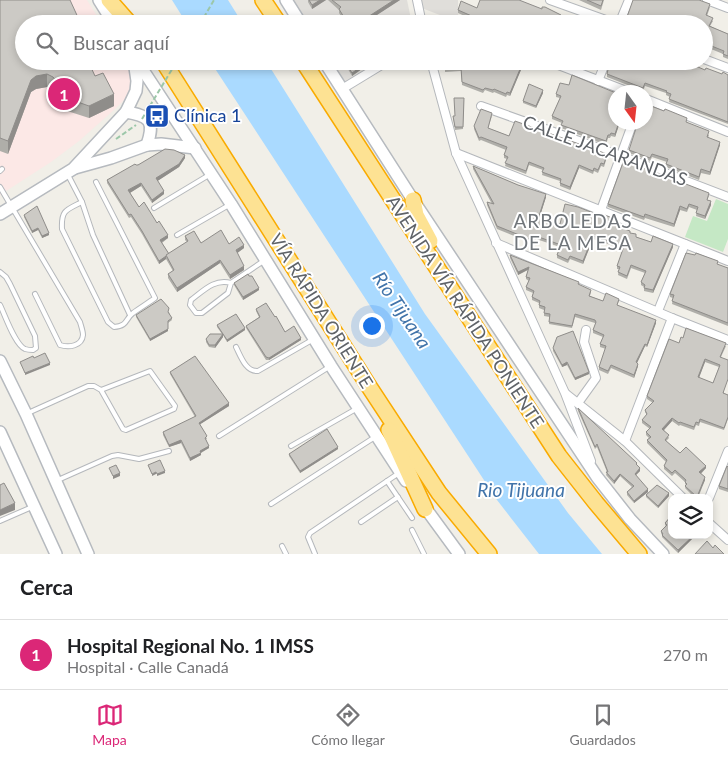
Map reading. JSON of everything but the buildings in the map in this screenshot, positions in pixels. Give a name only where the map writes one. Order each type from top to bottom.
[{"type":"highway","points":[[109,0],[122,15]]},
{"type":"highway","points":[[124,0],[133,15]]},
{"type":"highway","points":[[263,0],[272,15]]},
{"type":"highway","name":"VÍA RÁPIDA ORIENTE","points":[[169,70],[370,388],[439,492],[489,554]]},
{"type":"highway","name":"AVENIDA VÍA RÁPIDA PONIENTE","points":[[309,70],[464,312],[560,456],[639,554]]},
{"type":"highway","points":[[413,200],[416,215],[463,301],[464,312]]},
{"type":"highway","points":[[370,388],[425,509]]},
{"type":"main road","points":[[99,0],[108,15]]},
{"type":"main road","points":[[286,0],[295,15]]},
{"type":"main road","points":[[0,214],[70,170],[126,112],[136,91],[136,70]]},
{"type":"main road","points":[[142,70],[231,204],[331,366],[400,472],[447,540],[459,554]]},
{"type":"main road","points":[[330,70],[413,200],[597,477],[630,518],[663,554]]},
{"type":"main road","points":[[126,112],[141,114],[149,121],[152,127],[147,145]]},
{"type":"main road","points":[[70,170],[147,145],[161,144],[195,148]]},
{"type":"main road","points":[[0,360],[88,554]]},
{"type":"main road","points":[[0,432],[56,554]]},
{"type":"main road","points":[[447,540],[449,554]]},
{"type":"street","points":[[417,0],[420,15]]},
{"type":"street","points":[[550,0],[592,15]]},
{"type":"street","points":[[622,15],[629,0]]},
{"type":"street","points":[[707,0],[728,8]]},
{"type":"street","points":[[713,62],[728,68]]},
{"type":"street","points":[[342,89],[373,70]]},
{"type":"street","points":[[433,70],[456,153],[565,393],[597,477]]},
{"type":"street","points":[[572,70],[611,85]]},
{"type":"street","points":[[598,80],[602,70]]},
{"type":"street","points":[[653,102],[728,132]]},
{"type":"street","name":"CALLE JACARANDAS","points":[[481,106],[728,196]]},
{"type":"street","points":[[601,210],[630,130]]},
{"type":"street","points":[[456,153],[728,262]]},
{"type":"street","points":[[496,243],[728,340]]},
{"type":"street","points":[[658,312],[685,244]]},
{"type":"street","points":[[625,441],[672,318]]},
{"type":"street","points":[[578,403],[596,378],[584,342],[586,330]]},
{"type":"street","points":[[565,393],[625,441],[679,494]]},
{"type":"street","points":[[710,494],[727,456]]},
{"type":"street","points":[[713,527],[728,540]]},
{"type":"lane","points":[[70,170],[93,235],[130,315]]},
{"type":"lane","points":[[154,208],[211,173]]},
{"type":"lane","points":[[82,202],[62,214],[62,229],[108,322],[114,327],[121,326],[128,320],[130,315],[155,298],[96,182]]},
{"type":"lane","points":[[0,188],[80,322],[83,334],[80,342],[66,347],[60,344],[34,294]]},
{"type":"lane","points":[[178,235],[231,204]]},
{"type":"lane","points":[[231,282],[224,280],[217,282],[191,300],[190,306],[196,313],[202,313],[228,293],[231,282],[266,260]]},
{"type":"lane","points":[[0,272],[10,284],[35,336],[36,348],[33,350],[25,349],[20,346],[0,305]]},
{"type":"lane","points":[[236,347],[248,369],[258,371],[314,339]]},
{"type":"lane","points":[[219,436],[331,366]]},
{"type":"lane","points":[[26,414],[88,386],[94,386],[102,390],[123,429],[126,430],[174,409],[175,406],[150,371],[102,390]]},
{"type":"lane","points":[[291,446],[358,407]]},
{"type":"lane","points":[[271,504],[377,436]]},
{"type":"lane","points":[[56,482],[112,456],[118,455],[139,459],[169,451]]},
{"type":"lane","points":[[315,554],[308,537],[310,533],[400,472]]},
{"type":"lane","points":[[387,481],[412,518]]},
{"type":"lane","points":[[361,522],[398,497]]},
{"type":"lane","points":[[0,521],[34,506]]},
{"type":"lane","points":[[412,530],[424,554]]},
{"type":"lane","points":[[282,546],[286,554]]},
{"type":"path","points":[[205,15],[214,0]]},
{"type":"path","points":[[142,120],[172,70]]},
{"type":"path","points":[[110,143],[138,124]]},
{"type":"shaded area","points":[[0,0],[87,0],[96,15],[15,15],[15,70],[129,70],[131,84],[126,98],[79,141],[51,162],[0,195]]},
{"type":"shaded area","points":[[287,0],[407,0],[410,15],[296,15]]},
{"type":"shaded area","points":[[417,0],[458,0],[458,15],[440,15],[419,7]]},
{"type":"shaded area","points":[[330,70],[373,70],[342,89]]},
{"type":"green space","points":[[716,199],[728,204],[728,239],[723,252],[685,237],[693,216],[707,221]]},
{"type":"water","points":[[172,0],[228,0],[237,15],[181,15]]},
{"type":"water","name":"Rio Tijuana","points":[[216,70],[272,70],[425,314],[568,513],[602,554],[539,554],[497,500]]},
{"type":"place","name":"Hospital Regional No. 1 IMSS","points":[[64,94]]},
{"type":"place","name":"Clínica 1","points":[[157,116]]},
{"type":"district","name":"ARBOLEDAS DE LA MESA","points":[[573,232]]},
{"type":"water label","name":"Río Tijuana","points":[[402,310]]}]
